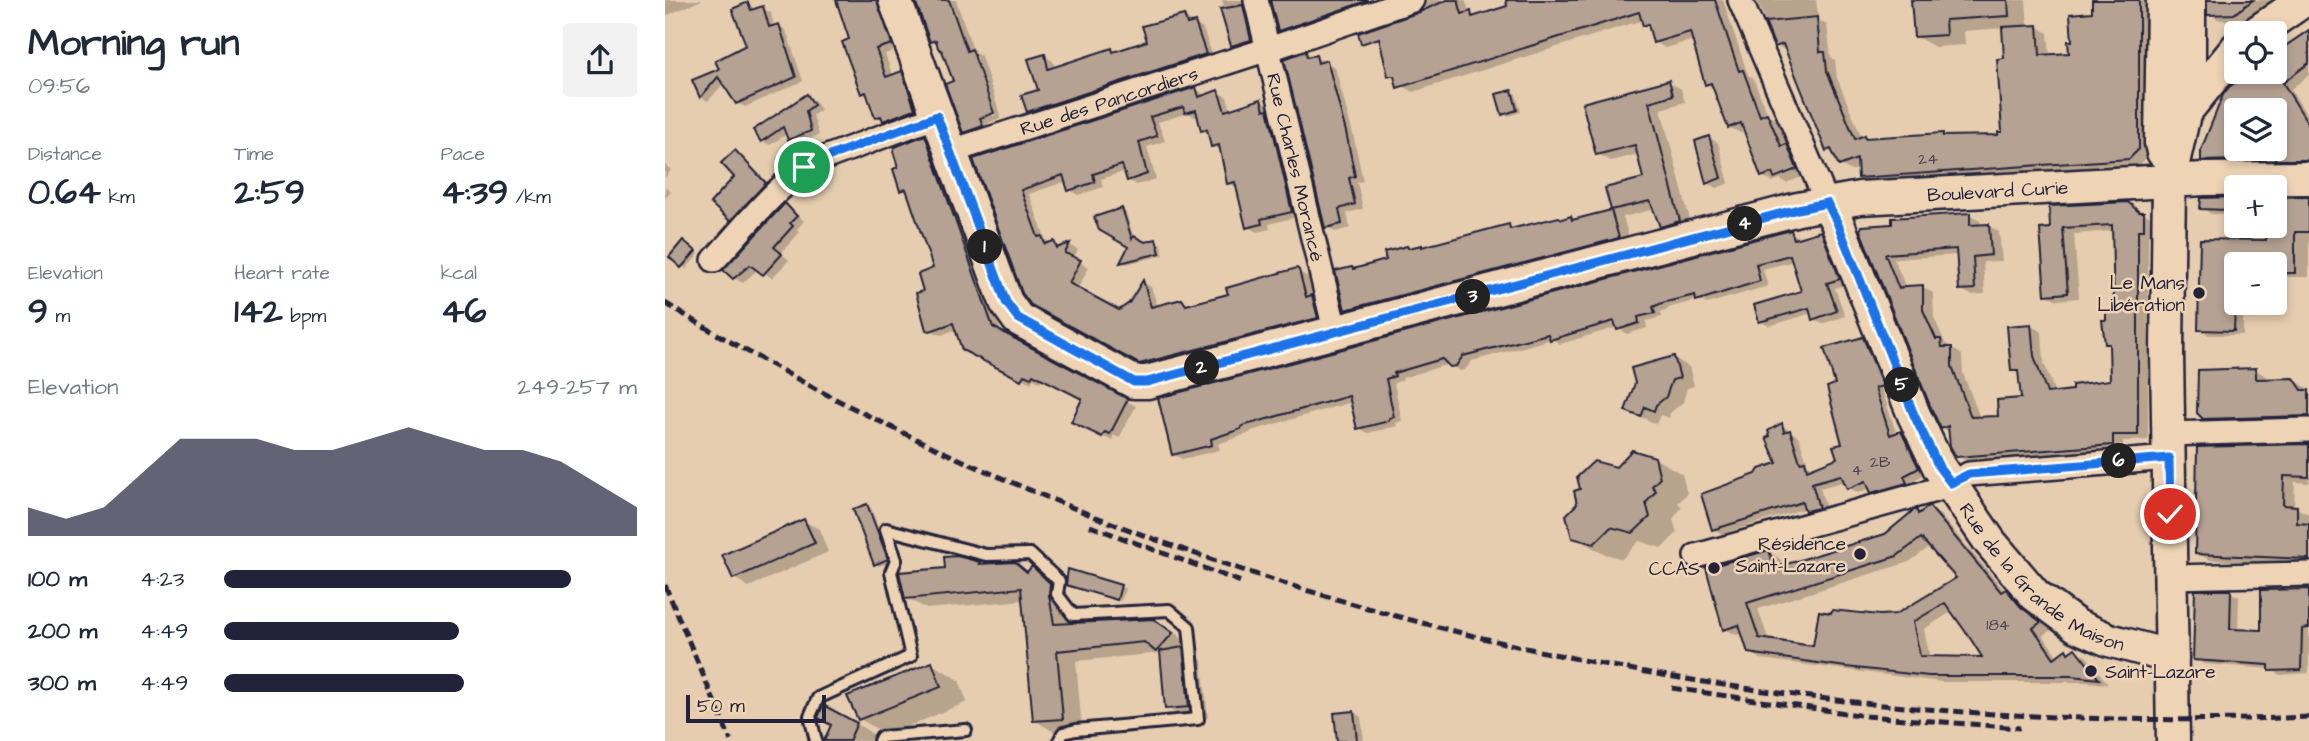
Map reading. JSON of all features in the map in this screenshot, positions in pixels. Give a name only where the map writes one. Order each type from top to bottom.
[{"type":"street","name":"Boulevard Curie","points":[[895,0],[1006,302],[1018,318],[1134,382],[1147,382],[1336,334],[1827,203],[1860,198],[2169,181],[2309,178]]},
{"type":"street","name":"Rue Charles Morancé","points":[[1256,0],[1336,334]]},
{"type":"street","name":"Rue des Pancordiers","points":[[949,152],[1412,0]]},
{"type":"street","name":"Rue de la Grande Maison","points":[[1740,0],[1837,222],[1914,415],[1939,467],[1990,542],[2035,595],[2056,613],[2109,640],[2172,657]]},
{"type":"street","points":[[2163,0],[2207,46]]},
{"type":"street","points":[[2184,114],[2207,46],[2189,0]]},
{"type":"street","points":[[2273,21],[2304,0]]},
{"type":"street","points":[[2169,181],[2189,77],[2207,46]]},
{"type":"street","points":[[2173,741],[2169,181],[2161,143],[2207,46]]},
{"type":"street","points":[[713,260],[804,167],[937,116]]},
{"type":"street","points":[[1696,556],[1940,489],[1969,474],[2169,446],[2309,430]]},
{"type":"street","points":[[2171,577],[2309,574]]},
{"type":"lane","points":[[816,741],[810,716],[818,698],[911,656],[891,572],[896,559],[886,529],[986,555],[1030,554],[1059,581],[1057,594],[1073,615],[1169,610],[1189,627],[1198,719],[1076,730],[1063,733],[1059,741]]},
{"type":"lane","points":[[879,741],[881,737],[966,730]]},
{"type":"building","points":[[836,0],[877,0],[892,44],[876,49],[886,77],[902,71],[915,109],[883,121],[881,116],[875,118],[866,92],[861,94],[842,42],[849,39]]},
{"type":"building","points":[[915,0],[949,0],[967,51],[972,49],[994,113],[980,118],[983,126],[963,133],[945,84],[953,81],[936,40],[930,42]]},
{"type":"building","points":[[1270,0],[1367,0],[1367,1],[1278,31]]},
{"type":"building","points":[[1447,0],[1458,0],[1462,14],[1471,11],[1472,17],[1507,6],[1506,0],[1715,0],[1739,71],[1743,70],[1760,116],[1767,113],[1781,146],[1787,144],[1797,169],[1774,178],[1772,173],[1761,177],[1741,123],[1728,128],[1711,83],[1705,85],[1690,32],[1653,43],[1648,24],[1643,26],[1639,12],[1397,88],[1394,76],[1388,76],[1379,38],[1361,44],[1358,33]]},
{"type":"building","points":[[1911,0],[2008,0],[2009,16],[1945,20],[1946,35],[1914,37]]},
{"type":"building","points":[[2092,0],[2139,0],[2139,149],[2129,159],[1858,178],[1857,159],[1839,166],[1831,149],[1826,151],[1783,44],[1775,47],[1765,22],[1817,17],[1820,52],[1825,52],[1827,71],[1855,139],[1865,135],[1865,138],[1943,133],[1943,136],[1998,135],[1998,132],[2002,132],[1997,59],[2004,58],[2002,27],[2038,25],[2040,55],[2069,53],[2068,41],[2072,41],[2070,14],[2092,12]]},
{"type":"building","points":[[2207,0],[2253,0],[2234,14],[2207,15]]},
{"type":"building","points":[[748,2],[751,10],[763,6],[769,27],[779,24],[796,77],[736,104],[718,77],[700,98],[692,80],[719,69],[715,61],[746,45],[732,9]]},
{"type":"building","points":[[1243,5],[1251,40],[1231,46],[1220,9]]},
{"type":"building","points":[[1184,15],[1187,24],[1195,22],[1206,54],[1027,112],[1021,95],[1038,90],[1028,59],[1045,54],[1048,69],[1112,48],[1113,52],[1147,41],[1142,26]]},
{"type":"building","points":[[2309,30],[2309,63],[2287,80],[2287,45]]},
{"type":"building","points":[[1306,51],[1307,57],[1316,55],[1318,63],[1327,60],[1355,176],[1349,178],[1355,204],[1339,209],[1342,224],[1325,228],[1284,59]]},
{"type":"building","points":[[1669,80],[1673,95],[1649,102],[1680,221],[1660,227],[1650,201],[1611,210],[1605,188],[1643,178],[1635,145],[1596,155],[1582,103]]},
{"type":"building","points":[[2233,84],[2284,84],[2309,125],[2309,160],[2287,160],[2287,98],[2224,98],[2224,160],[2201,161],[2201,150],[2223,95]]},
{"type":"building","points":[[1196,87],[1199,97],[1218,90],[1225,111],[1261,99],[1264,110],[1268,109],[1292,212],[1261,219],[1262,224],[1246,228],[1235,182],[1227,184],[1219,145],[1211,147],[1207,129],[1201,131],[1196,110],[1185,113],[1183,107],[1150,117],[1157,136],[1139,142],[1147,174],[1127,181],[1122,165],[1093,174],[1095,182],[1068,191],[1063,175],[1021,190],[1038,237],[1042,236],[1045,244],[1054,241],[1057,248],[1070,243],[1065,253],[1081,260],[1069,283],[1119,310],[1129,303],[1143,280],[1151,307],[1182,299],[1186,305],[1228,294],[1226,288],[1297,268],[1306,297],[1312,295],[1318,318],[1139,364],[1031,305],[1022,293],[973,159]]},
{"type":"building","points":[[1512,90],[1517,110],[1502,115],[1496,94]]},
{"type":"building","points":[[807,94],[814,105],[806,111],[811,131],[788,140],[783,127],[761,142],[753,130]]},
{"type":"building","points":[[925,135],[993,327],[1128,399],[1110,434],[1105,432],[1102,437],[1071,422],[1082,399],[1033,374],[1031,378],[1024,375],[1021,380],[962,350],[953,323],[926,330],[916,293],[923,291],[918,274],[933,268],[906,189],[900,191],[893,169],[898,167],[893,151],[895,147]]},
{"type":"building","points":[[1709,136],[1721,178],[1706,184],[1695,141]]},
{"type":"building","points":[[735,150],[766,183],[730,221],[710,203],[734,177],[721,163]]},
{"type":"building","points":[[2309,196],[2309,232],[2295,232],[2295,273],[2287,273],[2287,252],[2224,252],[2224,315],[2235,315],[2234,331],[2198,330],[2200,239],[2287,238],[2287,197]]},
{"type":"building","points":[[2224,197],[2224,210],[2200,209],[2201,198]]},
{"type":"building","points":[[2128,202],[2139,212],[2144,212],[2144,230],[2138,230],[2138,435],[2113,435],[2113,445],[1956,457],[1950,446],[1948,426],[1941,429],[1931,408],[1860,230],[1862,226],[1892,224],[1892,218],[1970,213],[1970,225],[1989,224],[1991,255],[1973,257],[1975,289],[1959,290],[1956,249],[1885,254],[1899,289],[1923,285],[1923,310],[1936,339],[1941,339],[1942,347],[1952,347],[1952,366],[1971,417],[1998,416],[1997,400],[2021,398],[2018,371],[2011,371],[2007,326],[2031,324],[2034,356],[2047,393],[2072,390],[2072,385],[2110,380],[2109,344],[2105,344],[2102,320],[2106,320],[2106,311],[2114,311],[2112,225],[2063,228],[2068,293],[2045,295],[2040,229],[2050,228],[2049,206]]},
{"type":"building","points":[[785,203],[797,216],[790,223],[793,226],[774,247],[782,254],[763,275],[750,265],[733,279],[723,270]]},
{"type":"building","points":[[1122,208],[1132,239],[1134,236],[1145,242],[1156,239],[1160,253],[1120,263],[1128,247],[1099,230],[1094,217]]},
{"type":"building","points":[[1611,210],[1619,238],[1345,310],[1335,271],[1386,260],[1384,252],[1407,246],[1422,247],[1509,224],[1510,229],[1559,217],[1562,219],[1571,216],[1572,220]]},
{"type":"building","points":[[1791,230],[1794,239],[1821,231],[1840,279],[1827,283],[1837,311],[1812,320],[1809,308],[1759,322],[1754,305],[1801,291],[1790,255],[1756,264],[1760,281],[1696,301],[1695,295],[1662,303],[1653,307],[1655,313],[1638,317],[1639,323],[1617,330],[1614,321],[1550,340],[1548,334],[1463,356],[1456,366],[1450,367],[1442,359],[1394,373],[1395,376],[1386,379],[1394,417],[1389,418],[1389,421],[1357,429],[1349,396],[1242,426],[1241,429],[1211,439],[1212,445],[1172,455],[1158,398]]},
{"type":"building","points":[[683,240],[696,251],[681,268],[669,257]]},
{"type":"building","points":[[1863,337],[1883,386],[1875,388],[1890,435],[1901,431],[1919,468],[1904,476],[1907,483],[1871,493],[1866,481],[1847,489],[1841,475],[1812,483],[1819,508],[1805,511],[1802,502],[1712,530],[1701,494],[1756,474],[1759,469],[1777,463],[1766,438],[1770,436],[1768,431],[1782,423],[1784,432],[1790,430],[1800,462],[1805,461],[1807,470],[1837,458],[1833,446],[1842,444],[1827,387],[1835,384],[1824,348]]},
{"type":"building","points":[[1674,356],[1680,378],[1672,380],[1666,397],[1656,405],[1654,411],[1645,407],[1641,417],[1625,411],[1635,383],[1631,368]]},
{"type":"building","points":[[2256,368],[2256,379],[2294,378],[2302,390],[2309,390],[2309,416],[2203,419],[2197,413],[2198,370]]},
{"type":"building","points":[[2309,444],[2309,477],[2284,476],[2283,505],[2297,506],[2297,523],[2309,524],[2309,559],[2195,554],[2197,447]]},
{"type":"building","points":[[1632,450],[1655,457],[1660,478],[1652,486],[1656,491],[1646,503],[1650,517],[1633,533],[1611,527],[1594,544],[1572,538],[1566,515],[1577,504],[1574,491],[1580,489],[1577,477],[1594,461],[1616,467]]},
{"type":"building","points":[[867,504],[888,559],[874,565],[853,509]]},
{"type":"building","points":[[1929,506],[2001,592],[2006,589],[2021,607],[2041,622],[2033,628],[2054,658],[2066,649],[2068,653],[2075,648],[2099,679],[2072,676],[1929,676],[1846,667],[1748,653],[1739,625],[1723,630],[1706,568],[1769,550],[1774,568],[1885,534],[1914,510],[1917,510],[1918,514]],"holes":[[[1921,538],[1956,578],[1896,614],[1819,611],[1813,646],[1759,638],[1747,603],[1897,556]],[[1945,603],[1970,638],[1982,657],[1920,656],[1913,622]]]},
{"type":"building","points":[[804,519],[815,543],[733,579],[722,555]]},
{"type":"building","points":[[957,556],[980,562],[979,564],[1015,562],[1027,572],[1032,566],[1050,583],[1049,595],[1054,624],[1154,619],[1173,633],[1156,652],[1144,642],[1057,651],[1063,719],[1033,721],[1021,588],[905,599],[899,572],[945,568],[944,557]]},
{"type":"building","points":[[1068,569],[1121,585],[1117,600],[1066,585]]},
{"type":"building","points":[[2309,589],[2309,628],[2302,629],[2301,670],[2269,671],[2269,665],[2193,660],[2195,590],[2231,590],[2230,629],[2261,630],[2261,590]]},
{"type":"building","points":[[1183,647],[1189,707],[1165,709],[1160,651]]},
{"type":"building","points":[[932,662],[941,687],[858,720],[847,696]]},
{"type":"building","points":[[823,705],[857,723],[849,741],[824,741],[831,725],[818,718]]},
{"type":"building","points":[[1354,711],[1357,741],[1337,741],[1334,713]]},
{"type":"railway","points":[[665,303],[853,408],[1048,498],[1249,572],[1456,632],[1666,676],[1879,705],[2094,718],[2309,717]]},
{"type":"railway","points":[[1090,526],[1244,583]]},
{"type":"railway","points":[[665,585],[731,741]]},
{"type":"railway","points":[[1672,688],[1866,716],[2020,728]]},
{"type":"place","name":"Le Mans Libération","points":[[2199,293]]},
{"type":"place","name":"Résidence Saint-Lazare","points":[[1860,554]]},
{"type":"place","name":"CCAS","points":[[1714,568]]},
{"type":"place","name":"Saint-Lazare","points":[[2091,671]]},
{"type":"route","points":[[804,167],[937,116],[1006,302],[1018,318],[1134,382],[1147,382],[1325,337],[1827,203],[1914,415],[1939,467],[1951,483],[1969,474],[2169,458],[2170,514]]}]
